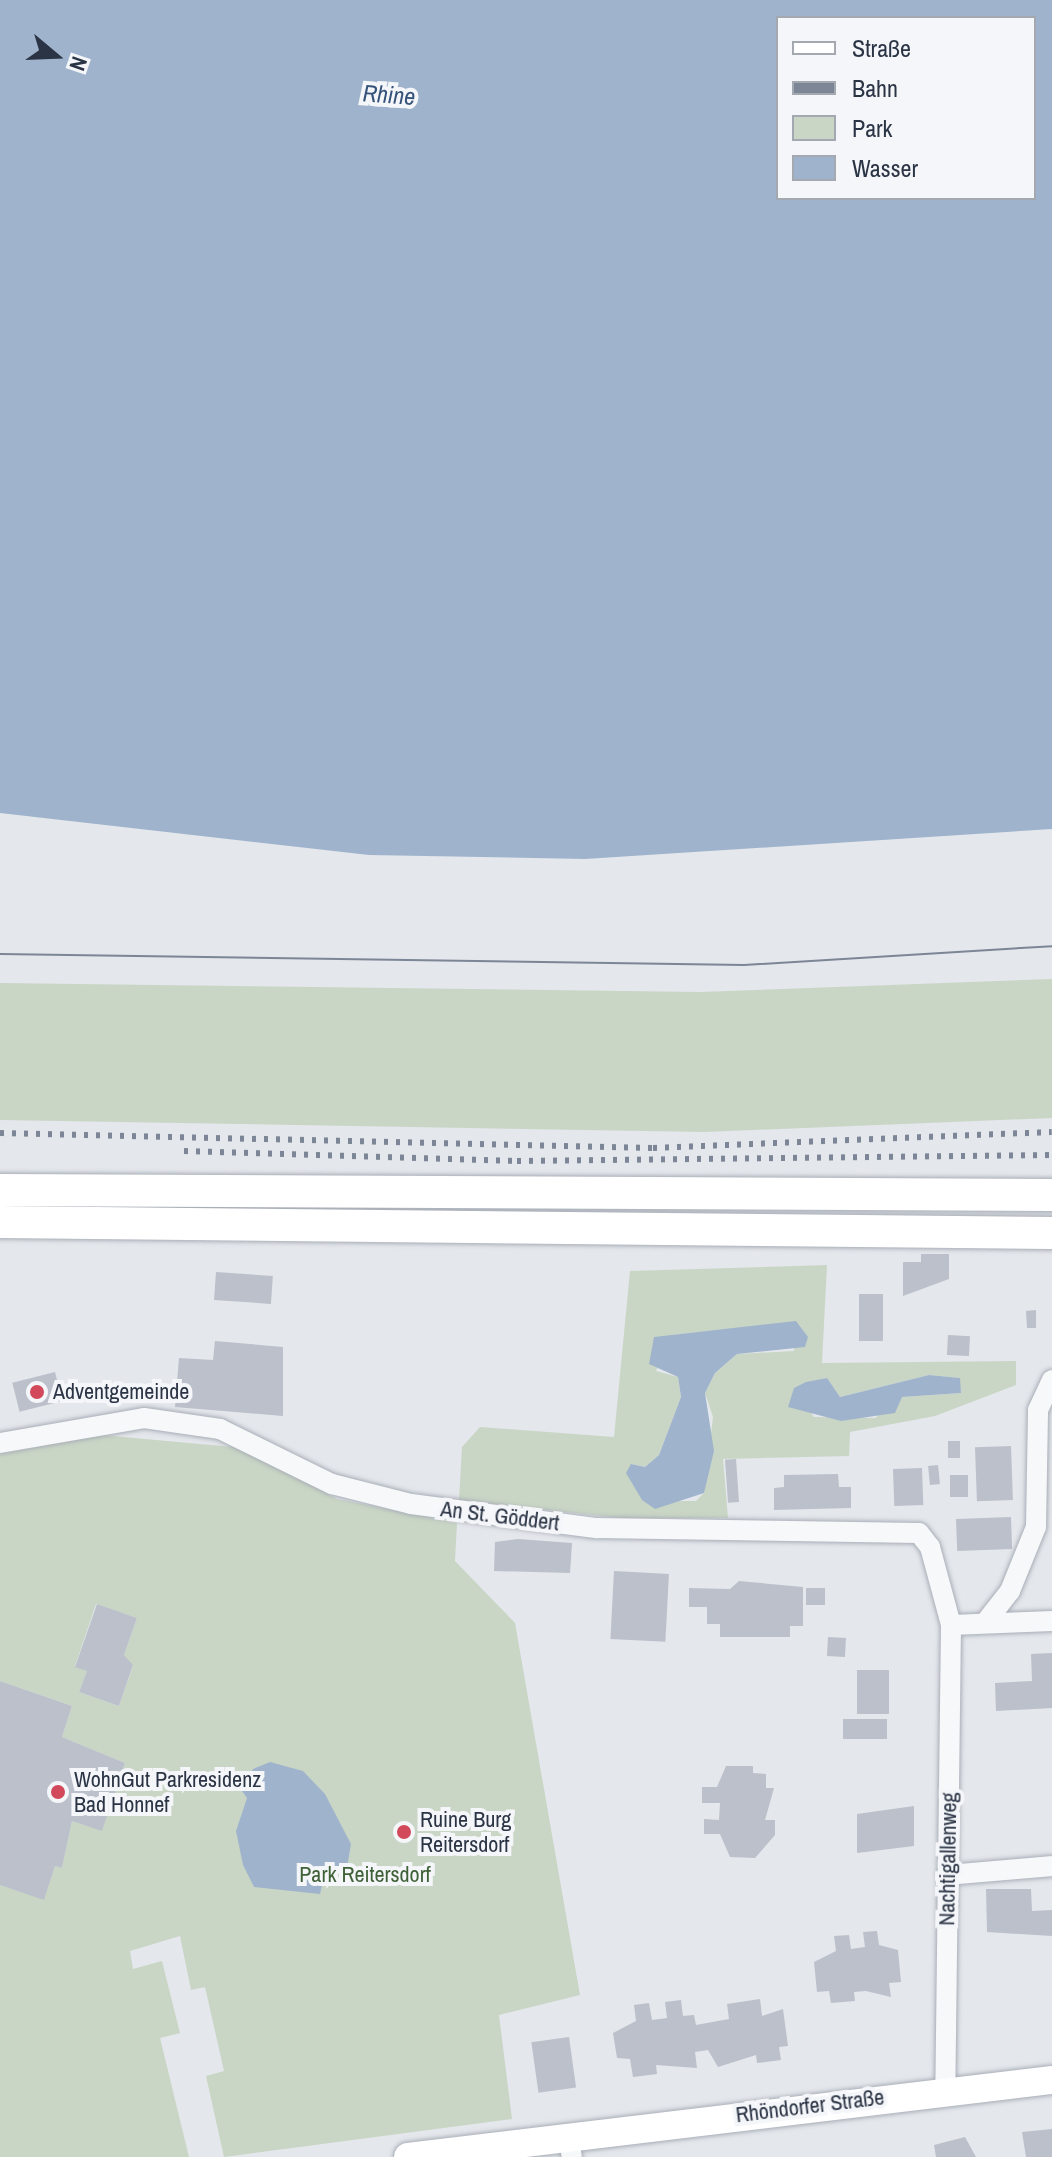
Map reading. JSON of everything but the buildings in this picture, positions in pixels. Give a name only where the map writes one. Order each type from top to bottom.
[{"type":"highway","points":[[0,1190],[1052,1195]]},
{"type":"highway","points":[[0,1222],[1052,1233]]},
{"type":"main road","name":"Rhöndorfer Straße","points":[[408,2157],[570,2147],[945,2092],[1052,2080]]},
{"type":"street","points":[[985,1623],[1010,1591],[1036,1527],[1038,1410],[1052,1380]]},
{"type":"street","name":"An St. Göddert","points":[[0,1443],[144,1418],[220,1429],[332,1484],[411,1504],[597,1528],[903,1528],[930,1547],[951,1625]]},
{"type":"street","points":[[951,1625],[1052,1621]]},
{"type":"street","name":"Nachtigallenweg","points":[[945,2092],[951,1625]]},
{"type":"street","points":[[947,1875],[1052,1866]]},
{"type":"green space","points":[[1052,979],[1052,1118],[705,1132],[0,1120],[0,983],[700,992]]},
{"type":"green space","points":[[827,1265],[822,1363],[1016,1361],[1016,1385],[935,1416],[850,1432],[849,1456],[723,1459],[728,1518],[620,1518],[459,1500],[462,1447],[480,1427],[614,1437],[630,1271]],"holes":[[[796,1322],[794,1351],[737,1354],[715,1373],[705,1393],[713,1417],[704,1493],[696,1501],[670,1501],[631,1464],[645,1467],[659,1455],[681,1397],[678,1377],[656,1371],[673,1335]],[[929,1375],[959,1378],[961,1393],[902,1397],[875,1418],[814,1417],[794,1388],[826,1378],[840,1397]]]},
{"type":"green space","name":"Park Reitersdorf","points":[[101,1435],[244,1448],[337,1499],[457,1523],[455,1561],[515,1623],[580,1995],[499,2015],[512,2119],[224,2157],[206,2076],[224,2071],[205,1987],[191,1990],[180,1936],[130,1951],[133,1969],[162,1961],[180,2033],[160,2038],[189,2157],[0,2157],[0,1885],[44,1899],[55,1866],[62,1868],[72,1821],[102,1830],[125,1763],[62,1737],[72,1706],[0,1681],[0,1454]],"holes":[[[96,1604],[137,1618],[124,1655],[133,1666],[119,1706],[79,1692],[87,1671],[75,1666]]]},
{"type":"water","name":"Rhine","points":[[0,0],[1052,0],[1052,829],[585,859],[369,855],[0,813]]},
{"type":"water","points":[[796,1321],[808,1337],[805,1347],[737,1354],[715,1373],[705,1393],[714,1451],[704,1493],[655,1509],[642,1500],[626,1473],[631,1464],[645,1467],[659,1455],[681,1397],[678,1377],[649,1364],[654,1337]]},
{"type":"water","points":[[929,1375],[960,1378],[961,1393],[902,1397],[895,1413],[841,1421],[788,1407],[794,1388],[806,1382],[827,1378],[840,1397]]},
{"type":"water","points":[[270,1762],[303,1771],[325,1794],[351,1844],[347,1868],[323,1881],[320,1894],[254,1887],[243,1865],[236,1831],[247,1798],[242,1791],[253,1769]]},
{"type":"tram line","points":[[0,954],[744,965],[1052,946]]},
{"type":"railway","points":[[0,1133],[653,1148],[1052,1132]]},
{"type":"railway","points":[[184,1151],[517,1161],[1052,1155]]},
{"type":"place","name":"Adventgemeinde","points":[[37,1392]]},
{"type":"place","name":"WohnGut Parkresidenz Bad Honnef","points":[[58,1792]]},
{"type":"place","name":"Ruine Burg Reitersdorf","points":[[404,1832]]}]
